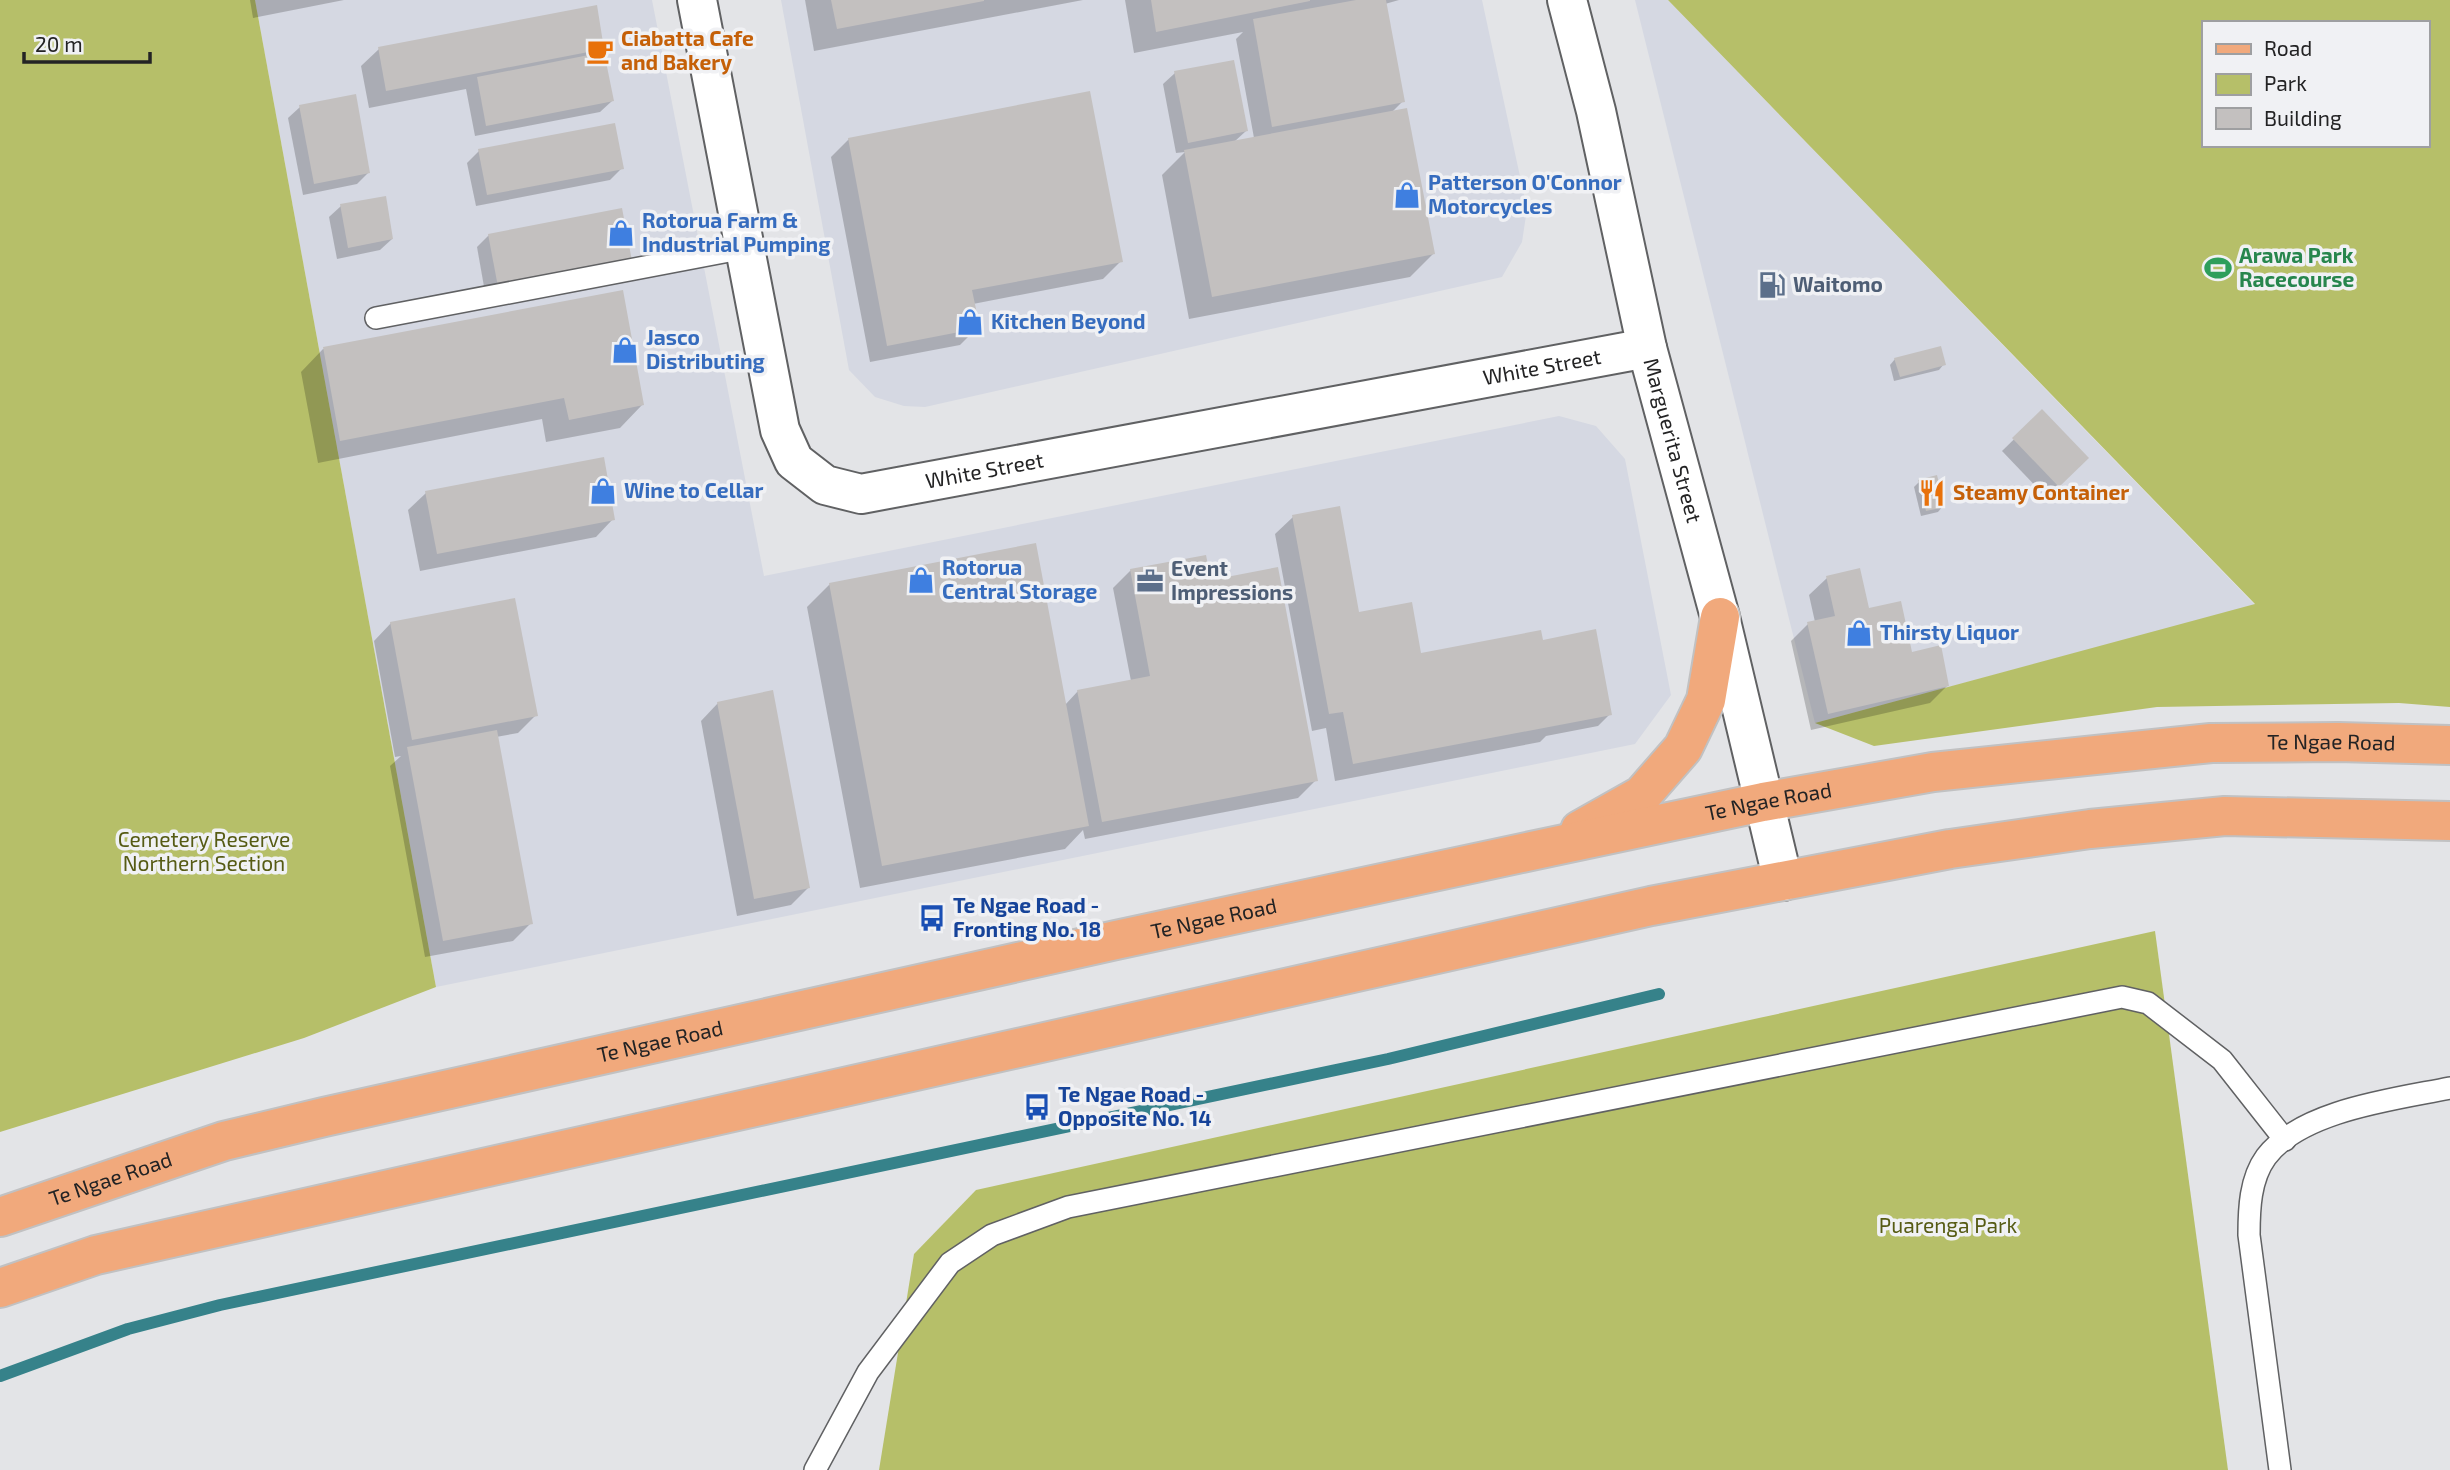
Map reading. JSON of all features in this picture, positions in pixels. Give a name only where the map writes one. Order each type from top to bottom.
[{"type":"main road","points":[[1550,847],[1642,795],[1683,748],[1706,700],[1720,617]]},
{"type":"main road","name":"Te Ngae Road","points":[[0,1217],[224,1141],[324,1117],[1116,940],[1763,802],[1933,772],[2211,743],[2450,745]]},
{"type":"main road","points":[[0,1288],[96,1255],[1638,909],[1783,881],[1963,847],[2090,829],[2211,818],[2332,817],[2450,821]]},
{"type":"street","name":"White Street","points":[[697,0],[780,430],[794,461],[825,485],[861,494],[1647,348]]},
{"type":"street","name":"Marguerita Street","points":[[1567,0],[1596,111],[1647,348],[1720,617],[1783,881]]},
{"type":"lane","points":[[376,318],[745,248]]},
{"type":"lane","points":[[815,1470],[868,1372],[950,1263],[992,1235],[1068,1207],[2122,997],[2148,1003],[2222,1060],[2285,1140]]},
{"type":"lane","points":[[2280,1470],[2249,1235],[2249,1207],[2255,1179],[2266,1157],[2285,1140],[2317,1120],[2349,1109],[2450,1088]]},
{"type":"shaded area","points":[[255,0],[652,0],[764,576],[1559,416],[1596,426],[1625,459],[1671,695],[1635,744],[436,987]]},
{"type":"shaded area","points":[[781,0],[1482,0],[1527,209],[1522,242],[1502,277],[925,407],[904,406],[875,397],[849,370]]},
{"type":"shaded area","points":[[1635,0],[1668,0],[2255,605],[1815,723]]},
{"type":"green space","name":"Cemetery Reserve Northern Section","points":[[0,0],[255,0],[436,987],[304,1038],[0,1132]]},
{"type":"green space","points":[[1668,0],[2450,0],[2450,707],[2399,703],[2157,707],[1874,746],[1815,723],[2255,604]]},
{"type":"green space","name":"Puarenga Park","points":[[2155,931],[2228,1470],[879,1470],[914,1254],[976,1190]]},
{"type":"building","points":[[831,0],[984,0],[984,1],[837,29]]},
{"type":"building","points":[[1151,0],[1310,0],[1310,1],[1156,32]]},
{"type":"building","points":[[1356,0],[1386,0],[1405,102],[1272,127],[1253,19]]},
{"type":"building","points":[[597,5],[604,49],[386,91],[378,47]]},
{"type":"building","points":[[604,52],[614,101],[486,126],[477,77]]},
{"type":"building","points":[[1234,60],[1248,131],[1188,143],[1174,71]]},
{"type":"building","points":[[1090,91],[1123,262],[972,290],[980,328],[887,346],[848,138]]},
{"type":"building","points":[[356,94],[370,173],[314,184],[299,105]]},
{"type":"building","points":[[1407,108],[1435,254],[1212,297],[1184,150]]},
{"type":"building","points":[[615,123],[624,169],[487,195],[478,149]]},
{"type":"building","points":[[386,196],[393,239],[348,248],[340,204]]},
{"type":"building","points":[[622,208],[632,261],[498,287],[488,234]]},
{"type":"building","points":[[623,290],[644,405],[569,420],[564,398],[340,441],[323,347]]},
{"type":"building","points":[[1941,346],[1946,365],[1900,377],[1894,358]]},
{"type":"building","points":[[2042,409],[2089,458],[2059,487],[2012,438]]},
{"type":"building","points":[[604,457],[615,520],[437,554],[425,491]]},
{"type":"building","name":"Steamy Container","points":[[1937,475],[1945,507],[1926,511],[1918,480]]},
{"type":"building","points":[[1340,506],[1359,612],[1412,602],[1421,653],[1541,630],[1543,640],[1596,629],[1612,715],[1353,764],[1343,712],[1329,714],[1292,515]]},
{"type":"building","points":[[1036,543],[1089,826],[882,866],[829,583]]},
{"type":"building","points":[[1206,555],[1211,580],[1278,567],[1318,781],[1102,822],[1077,690],[1150,676],[1130,569]]},
{"type":"building","name":"Thirsty Liquor","points":[[1860,568],[1869,608],[1901,601],[1912,652],[1941,645],[1949,686],[1828,714],[1807,622],[1835,616],[1826,576]]},
{"type":"building","points":[[515,598],[538,716],[412,740],[390,622]]},
{"type":"building","points":[[773,690],[810,888],[754,899],[717,702]]},
{"type":"building","points":[[497,730],[533,924],[443,941],[407,747]]},
{"type":"waterway","points":[[0,1376],[128,1329],[220,1305],[1388,1059],[1659,994]]},
{"type":"place","name":"Ciabatta Cafe and Bakery","points":[[600,51]]},
{"type":"place","name":"Patterson O'Connor Motorcycles","points":[[1407,195]]},
{"type":"place","name":"Rotorua Farm & Industrial Pumping","points":[[621,233]]},
{"type":"place","name":"Arawa Park Racecourse","points":[[2218,268]]},
{"type":"place","name":"Waitomo","points":[[1772,285]]},
{"type":"place","name":"Kitchen Beyond","points":[[970,322]]},
{"type":"place","name":"Jasco Distributing","points":[[625,350]]},
{"type":"place","name":"Wine to Cellar","points":[[603,491]]},
{"type":"place","name":"Steamy Container","points":[[1932,493]]},
{"type":"place","name":"Rotorua Central Storage","points":[[921,580]]},
{"type":"place","name":"Event Impressions","points":[[1150,581]]},
{"type":"place","name":"Thirsty Liquor","points":[[1859,633]]},
{"type":"place","name":"Te Ngae Road - Fronting No. 18","points":[[932,918]]},
{"type":"place","name":"Te Ngae Road - Opposite No. 14","points":[[1037,1107]]}]
